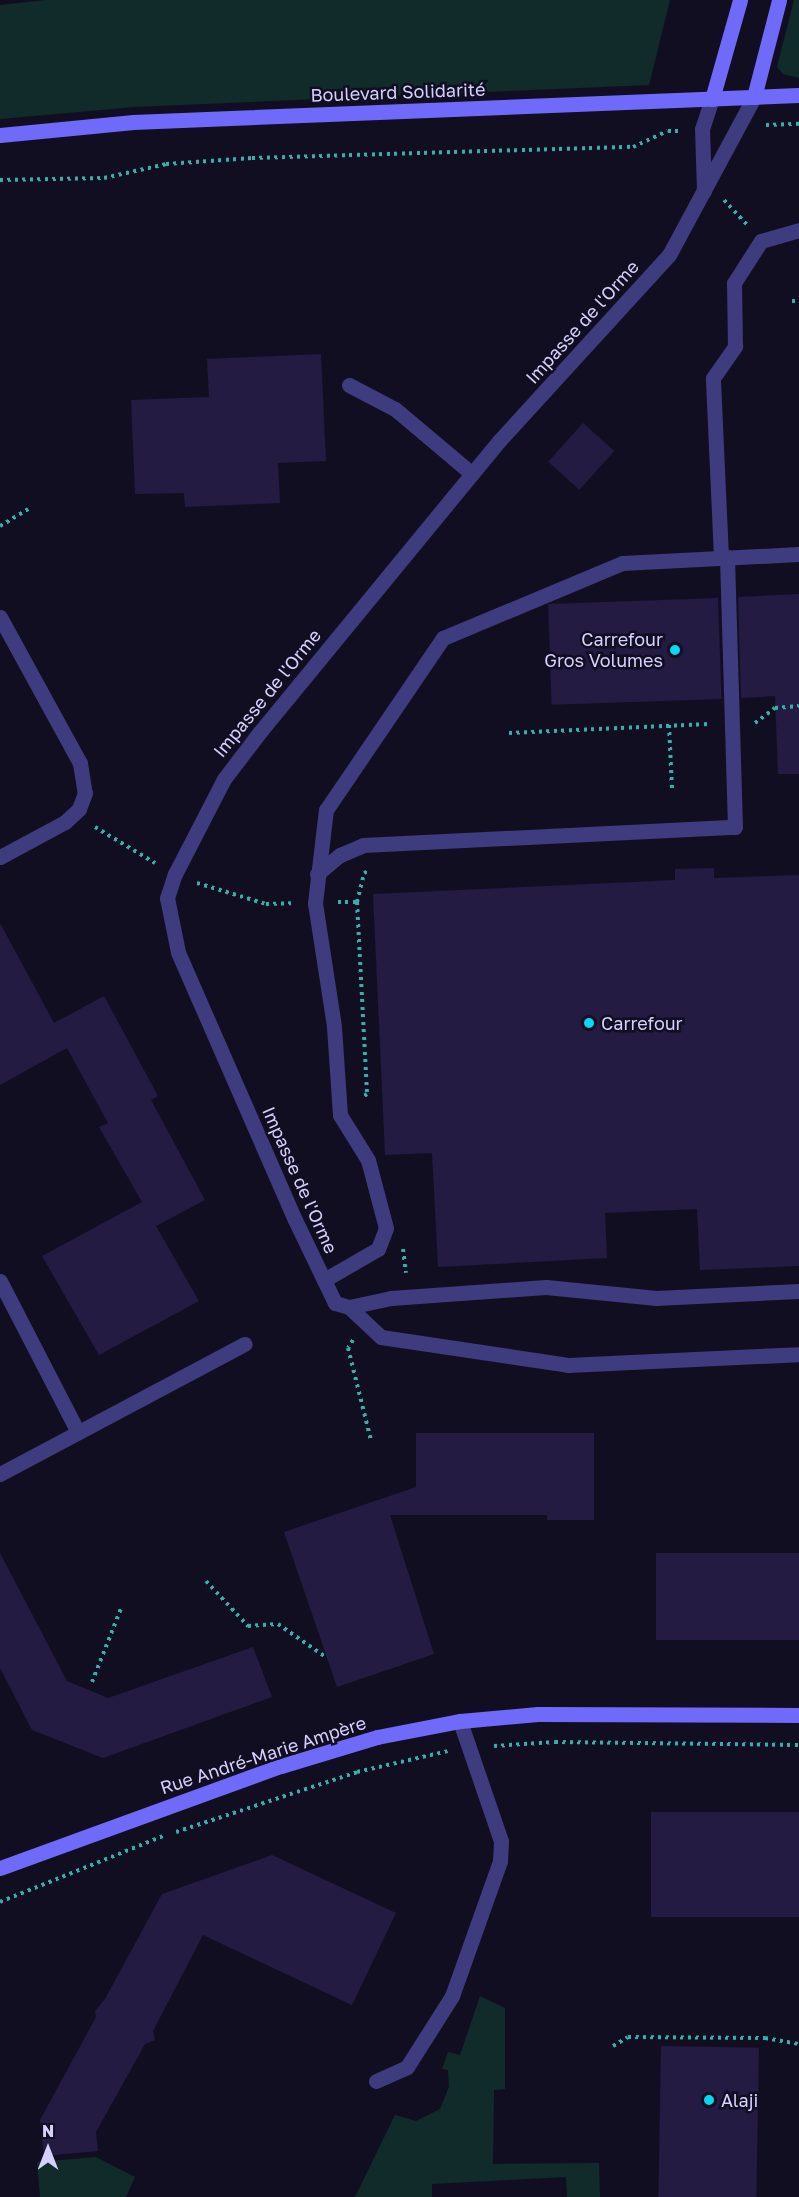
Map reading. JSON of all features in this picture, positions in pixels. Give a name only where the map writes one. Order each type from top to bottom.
[{"type":"main road","points":[[712,99],[740,0]]},
{"type":"main road","points":[[754,97],[779,0]]},
{"type":"main road","name":"Boulevard Solidarité","points":[[0,135],[133,122],[799,95]]},
{"type":"main road","name":"Rue André-Marie Ampère","points":[[0,1868],[281,1766],[377,1737],[460,1721],[537,1714],[799,1715]]},
{"type":"street","name":"Impasse de l'Orme","points":[[364,1325],[342,1305],[324,1280],[294,1221],[178,952],[167,898],[175,874],[224,778],[471,473],[669,255],[754,97]]},
{"type":"street","points":[[704,191],[702,129],[712,99]]},
{"type":"street","points":[[317,874],[340,855],[363,845],[735,827],[733,722],[713,378],[735,346],[734,283],[761,241],[799,230]]},
{"type":"street","points":[[349,386],[395,409],[471,473]]},
{"type":"street","points":[[324,1280],[378,1249],[386,1228],[368,1160],[340,1115],[334,1026],[315,903],[326,810],[443,639],[622,563],[799,554]]},
{"type":"street","points":[[0,617],[80,763],[85,793],[79,809],[66,822],[0,857]]},
{"type":"street","points":[[0,1281],[78,1432]]},
{"type":"street","points":[[342,1305],[391,1298],[546,1287],[656,1298],[799,1291]]},
{"type":"street","points":[[364,1325],[381,1337],[409,1344],[568,1365],[799,1354]]},
{"type":"street","points":[[0,1474],[245,1344]]},
{"type":"street","points":[[376,2080],[407,2067],[452,1996],[500,1861],[501,1840],[467,1747],[460,1721]]},
{"type":"path","points":[[758,135],[764,125],[799,124]]},
{"type":"path","points":[[0,180],[104,178],[166,164],[252,158],[633,147],[668,131],[702,129]]},
{"type":"path","points":[[721,196],[761,241]]},
{"type":"path","points":[[792,301],[799,301]]},
{"type":"path","points":[[0,526],[28,509]]},
{"type":"path","points":[[509,733],[755,721]]},
{"type":"path","points":[[669,725],[672,789]]},
{"type":"path","points":[[79,809],[87,822],[175,874],[247,899]]},
{"type":"path","points":[[364,1325],[348,1348],[371,1440]]},
{"type":"path","points":[[206,1581],[248,1626],[278,1624],[324,1656]]},
{"type":"path","points":[[92,1682],[122,1606]]},
{"type":"path","points":[[0,1902],[169,1834],[317,1784],[467,1747],[555,1742],[799,1745]]},
{"type":"path","points":[[613,2046],[628,2037],[765,2038],[799,2044]]},
{"type":"green space","points":[[46,0],[670,0],[649,85],[134,107],[0,119],[0,5]]},
{"type":"green space","points":[[794,0],[799,0],[799,78],[783,74],[777,67]]},
{"type":"green space","points":[[480,1996],[505,2008],[505,2089],[494,2090],[493,2164],[599,2163],[600,2197],[567,2197],[566,2177],[432,2184],[432,2197],[355,2197],[395,2115],[416,2121],[440,2109],[449,2087],[448,2070],[442,2069],[448,2052],[460,2055]]},
{"type":"green space","points":[[96,2157],[135,2177],[126,2197],[40,2197],[37,2162]]},
{"type":"building","points":[[321,354],[326,461],[278,463],[280,503],[185,507],[184,493],[135,494],[131,400],[209,397],[207,359]]},
{"type":"building","points":[[583,423],[614,451],[579,490],[548,462]]},
{"type":"building","points":[[799,594],[799,774],[778,774],[775,696],[741,698],[738,597]]},
{"type":"building","name":"Carrefour Gros Volumes","points":[[718,598],[722,699],[552,705],[548,604]]},
{"type":"building","name":"Carrefour","points":[[714,868],[714,878],[799,875],[799,1266],[700,1270],[697,1209],[605,1213],[607,1258],[438,1267],[432,1153],[385,1155],[373,894],[675,880],[675,869]]},
{"type":"building","points":[[0,923],[54,1023],[104,996],[158,1096],[151,1100],[205,1200],[156,1226],[199,1301],[99,1355],[42,1256],[142,1202],[99,1127],[108,1123],[67,1048],[0,1085]]},
{"type":"building","points":[[416,1433],[594,1433],[594,1520],[547,1520],[547,1515],[390,1515],[434,1654],[337,1687],[284,1532],[416,1487]]},
{"type":"building","points":[[0,1553],[67,1681],[108,1698],[253,1647],[272,1697],[103,1758],[32,1730],[0,1668]]},
{"type":"building","points":[[656,1553],[799,1553],[799,1640],[656,1640]]},
{"type":"building","points":[[651,1812],[799,1812],[799,1917],[651,1917]]},
{"type":"building","points":[[272,1855],[396,1913],[352,2005],[203,1935],[153,2031],[155,2040],[145,2044],[96,2132],[98,2151],[44,2156],[40,2120],[96,2017],[95,2011],[105,1999],[162,1894]]},
{"type":"building","points":[[661,2046],[759,2048],[756,2197],[658,2197]]},
{"type":"place","name":"Carrefour Gros Volumes","points":[[675,650]]},
{"type":"place","name":"Carrefour","points":[[589,1023]]},
{"type":"place","name":"Alaji","points":[[709,2100]]}]
